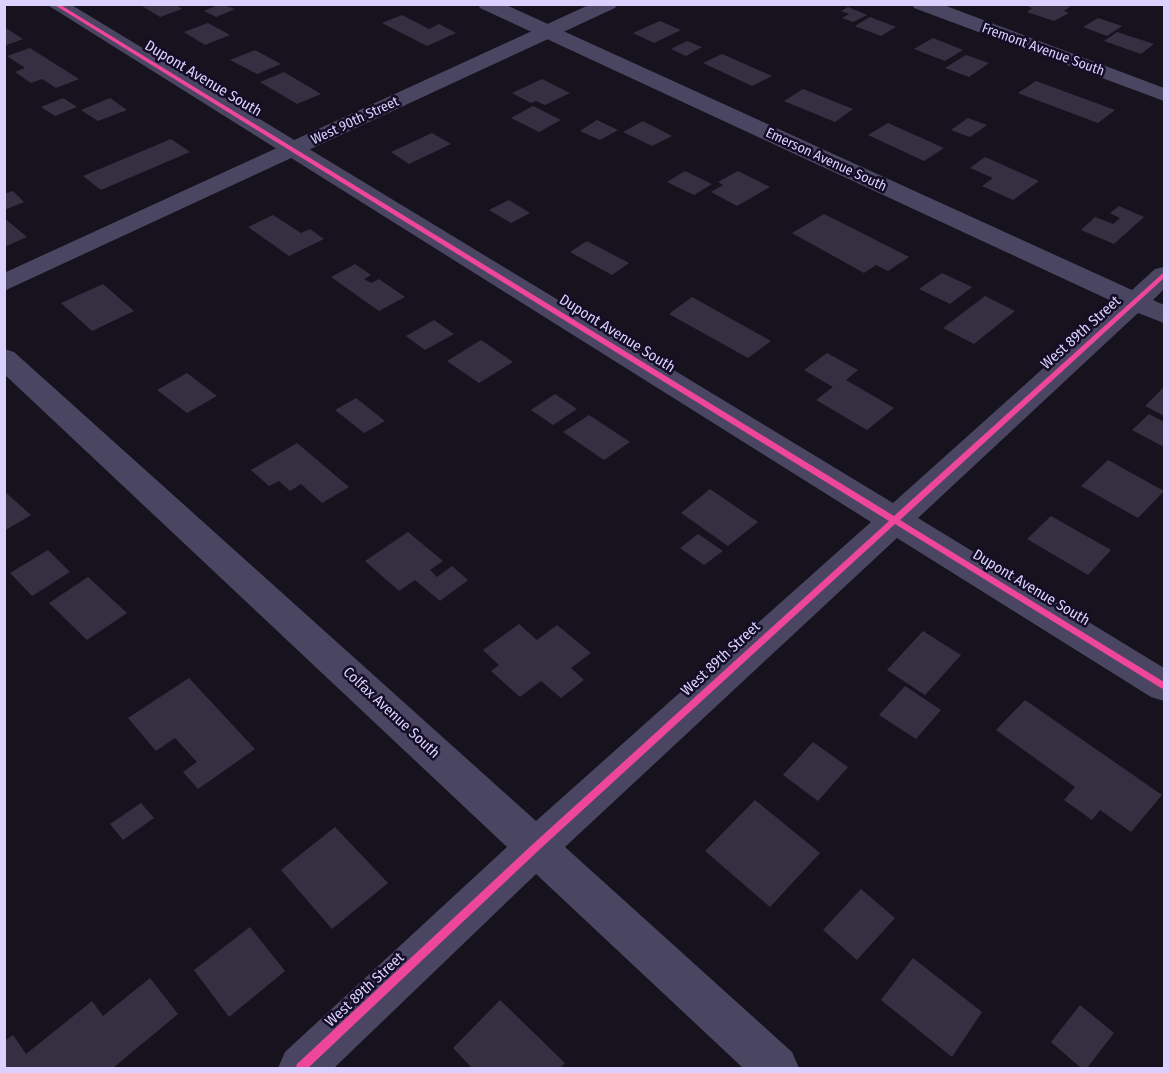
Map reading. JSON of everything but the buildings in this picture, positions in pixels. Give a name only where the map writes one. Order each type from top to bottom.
[{"type":"street","name":"Dupont Avenue South","points":[[55,4],[1164,686]]},
{"type":"street","name":"Emerson Avenue South","points":[[487,4],[1150,309]]},
{"type":"street","name":"West 90th Street","points":[[4,283],[608,4]]},
{"type":"street","name":"Fremont Avenue South","points":[[921,4],[1164,94]]},
{"type":"street","name":"West 89th Street","points":[[301,1068],[536,847],[893,520],[1150,309],[1164,275]]},
{"type":"street","name":"Colfax Avenue South","points":[[4,358],[776,1068]]},
{"type":"cycle path","points":[[55,4],[1164,686]]},
{"type":"cycle path","points":[[301,1068],[536,847],[1164,275]]}]
